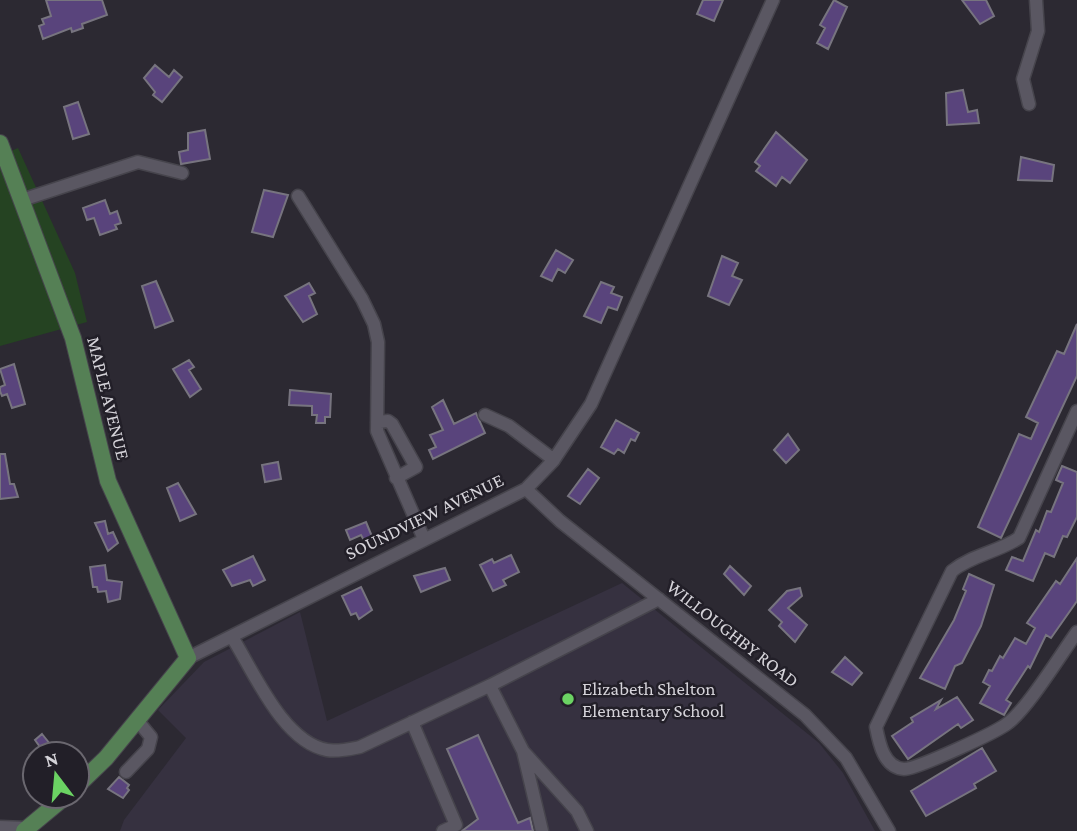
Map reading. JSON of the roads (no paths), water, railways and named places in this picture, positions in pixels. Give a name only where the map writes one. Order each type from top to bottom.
[{"type":"main road","name":"MAPLE AVENUE","points":[[0,143],[76,349],[108,481],[188,658]]},
{"type":"main road","name":"SOUNDVIEW AVENUE","points":[[91,772],[188,658]]},
{"type":"main road","points":[[25,829],[49,810]]},
{"type":"street","name":"SOUNDVIEW AVENUE","points":[[188,658],[526,489],[554,460],[591,404],[772,0]]},
{"type":"street","points":[[1029,104],[1023,79],[1038,31],[1036,0]]},
{"type":"street","points":[[22,200],[138,162],[182,173]]},
{"type":"street","points":[[298,195],[362,299],[374,324],[378,342],[377,422],[381,446],[424,540]]},
{"type":"street","points":[[1077,411],[1019,538],[1008,546],[965,560],[952,571],[876,727],[879,743],[888,762],[904,769],[924,764],[1009,723],[1077,632]]},
{"type":"street","points":[[485,415],[509,426],[554,460]]},
{"type":"street","points":[[377,422],[387,421],[391,424],[416,467],[396,478]]},
{"type":"street","name":"WILLOUGHBY ROAD","points":[[526,489],[824,734],[857,773],[889,831]]},
{"type":"street","points":[[232,637],[294,733],[311,744],[328,750],[360,747],[490,686],[659,599]]},
{"type":"street","points":[[490,686],[523,751],[542,831]]},
{"type":"street","points":[[126,772],[148,749],[151,737],[137,720]]},
{"type":"street","points":[[412,722],[456,825],[443,831]]},
{"type":"street","points":[[523,751],[577,811],[587,831]]},
{"type":"street","points":[[0,827],[25,829]]},
{"type":"place","name":"Elizabeth Shelton Elementary School","points":[[568,699]]}]
